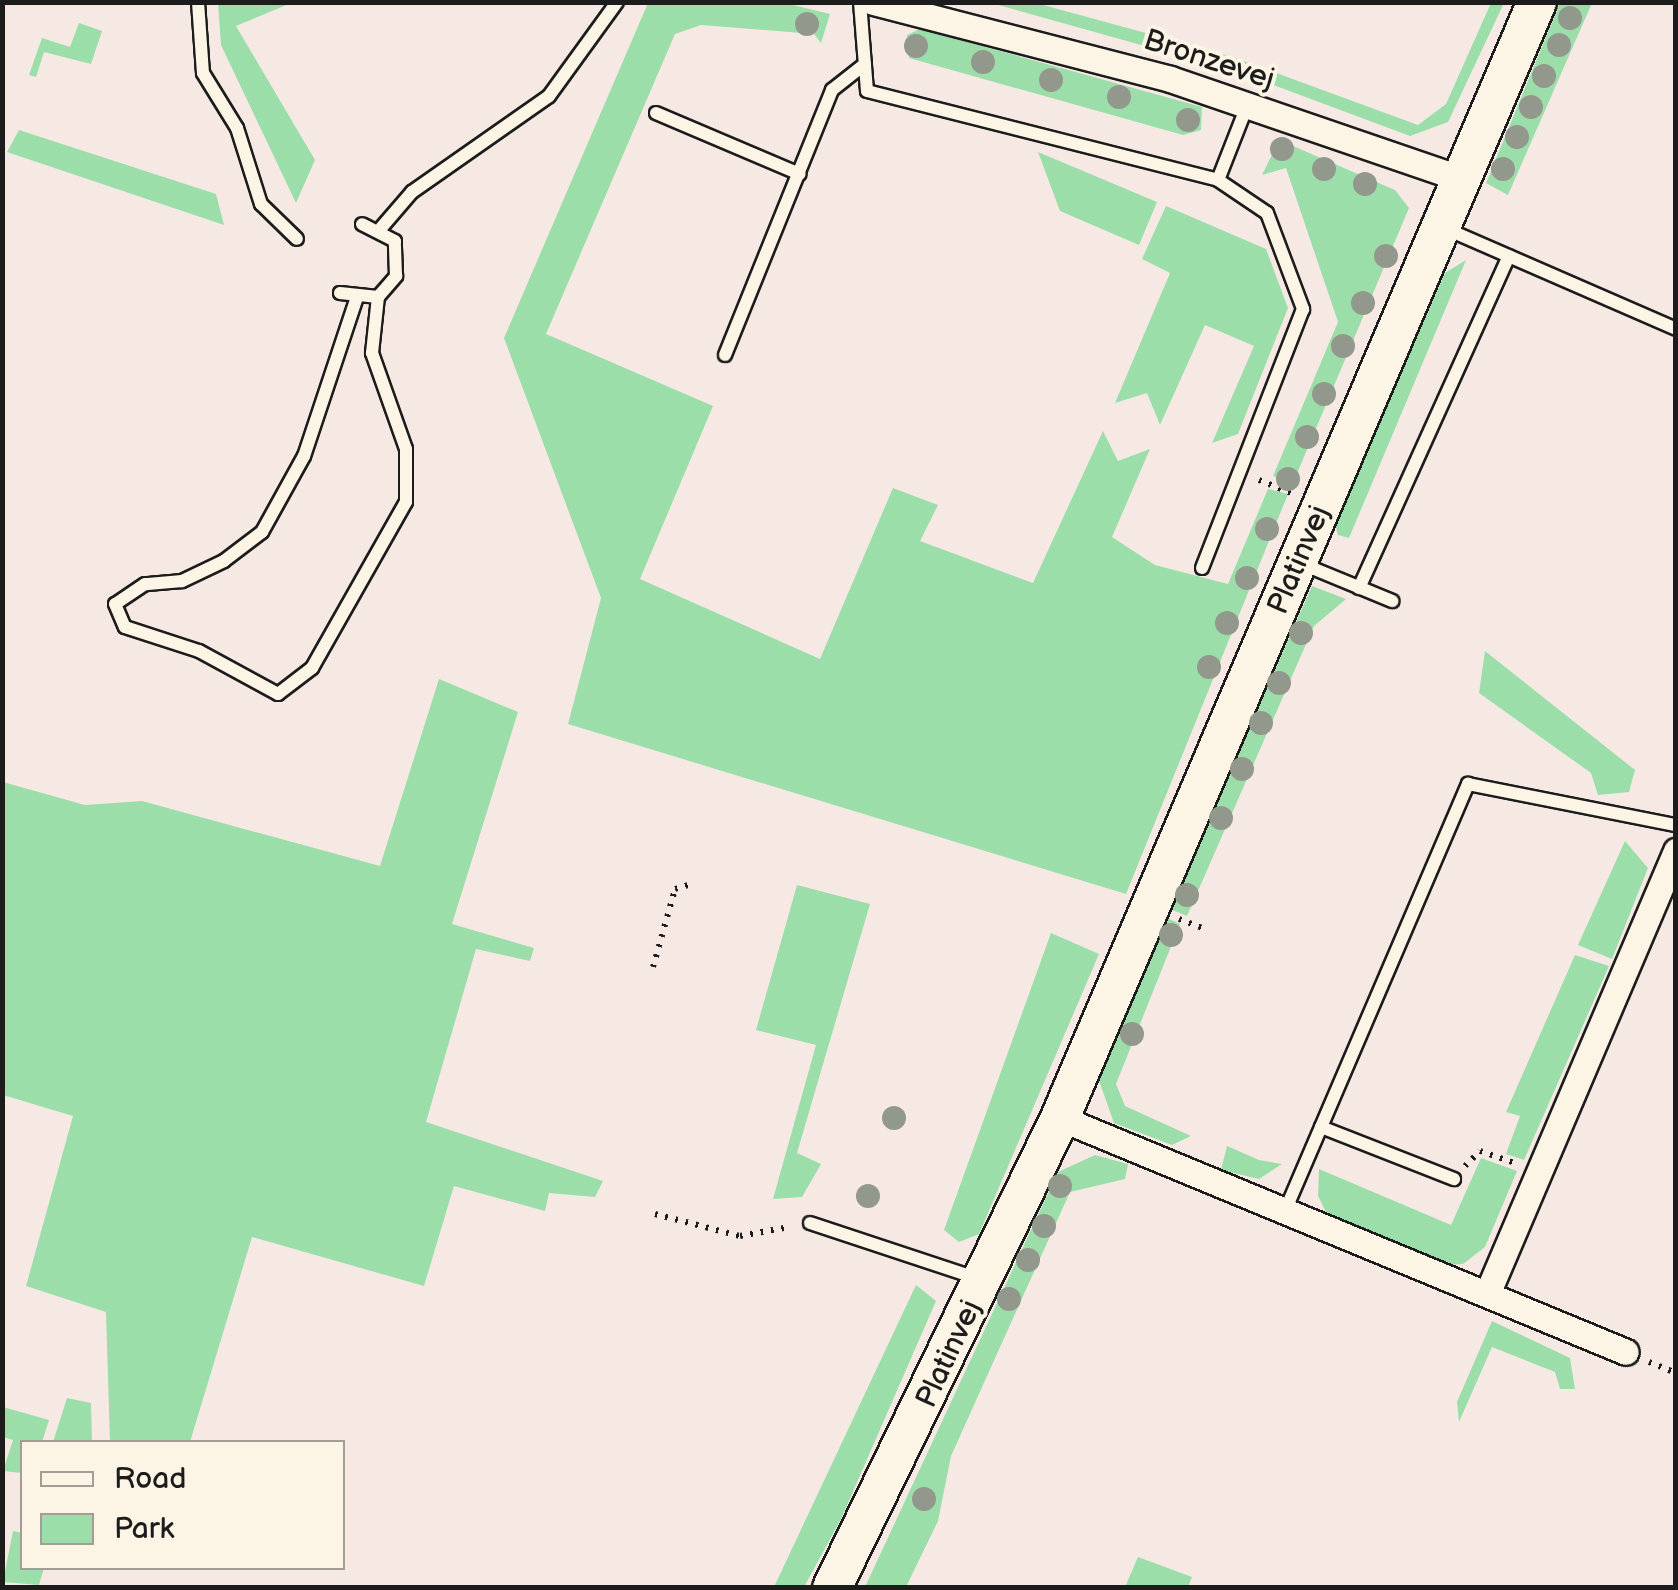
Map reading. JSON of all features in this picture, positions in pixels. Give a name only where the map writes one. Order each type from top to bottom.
[{"type":"street","name":"Bronzevej","points":[[873,2],[1247,106],[1462,179]]},
{"type":"street","name":"Platinvej","points":[[832,1588],[1060,1118],[1537,2]]},
{"type":"street","points":[[1486,1294],[1676,851]]},
{"type":"street","points":[[1060,1118],[1626,1352]]},
{"type":"lane","points":[[198,2],[203,73],[237,128],[261,204],[297,239]]},
{"type":"lane","points":[[382,228],[412,192],[548,96],[617,2]]},
{"type":"lane","points":[[860,2],[866,91],[1218,180],[1268,213],[1302,309],[1202,568]]},
{"type":"lane","points":[[725,355],[832,90],[865,64]]},
{"type":"lane","points":[[1218,180],[1247,106]]},
{"type":"lane","points":[[656,113],[800,174]]},
{"type":"lane","points":[[357,297],[304,456],[262,532],[224,561],[182,581],[145,584],[115,604],[126,627],[200,651],[278,694],[312,668],[406,502],[406,449],[372,353],[378,297],[400,260],[382,228],[362,224]]},
{"type":"lane","points":[[1442,227],[1676,329]]},
{"type":"lane","points":[[1359,588],[1509,256]]},
{"type":"lane","points":[[340,293],[378,297]]},
{"type":"lane","points":[[1298,562],[1392,601]]},
{"type":"lane","points":[[1285,1211],[1468,784],[1676,824]]},
{"type":"lane","points":[[1321,1128],[1454,1179]]},
{"type":"lane","points":[[810,1223],[983,1281]]},
{"type":"path","points":[[1240,472],[1322,505]]},
{"type":"path","points":[[653,967],[675,888],[691,884]]},
{"type":"path","points":[[1454,1179],[1480,1151],[1539,1172]]},
{"type":"path","points":[[655,1214],[740,1236],[810,1223]]},
{"type":"green space","points":[[218,3],[291,3],[236,26],[315,160],[296,203],[221,45]]},
{"type":"green space","points":[[648,3],[785,3],[830,14],[821,43],[814,34],[701,25],[675,34],[546,334],[713,406],[640,579],[820,659],[893,488],[938,505],[920,541],[1033,583],[1103,431],[1118,461],[1150,449],[1112,537],[1155,565],[1228,584],[1268,489],[1288,494],[1126,894],[568,724],[601,598],[504,338]]},
{"type":"green space","points":[[991,3],[1036,3],[1230,56],[1418,125],[1446,104],[1491,3],[1504,3],[1448,122],[1410,136],[1241,73]]},
{"type":"green space","points":[[1560,3],[1592,3],[1508,195],[1486,183]]},
{"type":"green space","points":[[79,23],[102,31],[91,64],[44,52],[36,77],[29,75],[42,38],[70,47]]},
{"type":"green space","points":[[920,29],[1202,107],[1201,130],[1183,135],[909,58],[907,35]]},
{"type":"green space","points":[[19,130],[216,194],[224,225],[7,152]]},
{"type":"green space","points":[[1279,140],[1395,190],[1409,208],[1293,483],[1273,476],[1338,322],[1286,168],[1262,175]]},
{"type":"green space","points":[[1038,152],[1157,202],[1139,245],[1060,211]]},
{"type":"green space","points":[[1166,206],[1266,249],[1288,308],[1238,434],[1212,443],[1254,346],[1205,325],[1160,425],[1147,393],[1115,403],[1170,273],[1142,259]]},
{"type":"green space","points":[[1466,260],[1349,538],[1338,535],[1335,524],[1445,273]]},
{"type":"green space","points":[[1312,586],[1346,599],[1314,626],[1187,916],[1170,909]]},
{"type":"green space","points":[[1485,651],[1635,770],[1629,792],[1598,795],[1591,773],[1479,693]]},
{"type":"green space","points":[[439,679],[518,712],[452,924],[534,948],[530,961],[476,949],[426,1122],[603,1181],[595,1197],[549,1193],[545,1211],[454,1186],[424,1286],[252,1237],[191,1440],[110,1440],[106,1312],[26,1286],[73,1116],[3,1095],[3,782],[85,805],[142,801],[380,866]]},
{"type":"green space","points":[[1625,841],[1648,868],[1612,959],[1578,945]]},
{"type":"green space","points":[[797,885],[870,904],[797,1153],[821,1164],[802,1197],[773,1199],[816,1045],[756,1030]]},
{"type":"green space","points":[[1165,917],[1180,924],[1116,1084],[1125,1106],[1191,1136],[1172,1145],[1114,1123],[1097,1075]]},
{"type":"green space","points":[[1051,933],[1099,954],[979,1234],[959,1242],[944,1230]]},
{"type":"green space","points":[[1575,955],[1609,966],[1524,1160],[1506,1154],[1520,1116],[1506,1112]]},
{"type":"green space","points":[[1227,1146],[1259,1160],[1282,1164],[1259,1179],[1221,1170]]},
{"type":"green space","points":[[1095,1155],[1128,1164],[1125,1179],[1070,1192],[951,1456],[938,1521],[906,1587],[865,1587],[1058,1172]]},
{"type":"green space","points":[[1481,1158],[1517,1171],[1485,1247],[1463,1264],[1444,1265],[1326,1212],[1318,1196],[1319,1169],[1451,1225]]},
{"type":"green space","points":[[916,1285],[936,1301],[841,1519],[804,1587],[774,1587]]},
{"type":"green space","points":[[1492,1321],[1570,1358],[1575,1389],[1560,1389],[1555,1372],[1492,1347],[1459,1422],[1457,1402]]},
{"type":"green space","points":[[67,1398],[91,1403],[92,1440],[54,1440]]},
{"type":"green space","points":[[3,1407],[49,1420],[43,1440],[20,1440],[20,1473],[3,1471],[13,1440],[3,1437]]},
{"type":"green space","points":[[13,1531],[20,1533],[20,1570],[43,1570],[39,1585],[3,1582]]},
{"type":"green space","points":[[1138,1557],[1192,1577],[1188,1587],[1125,1587]]}]
